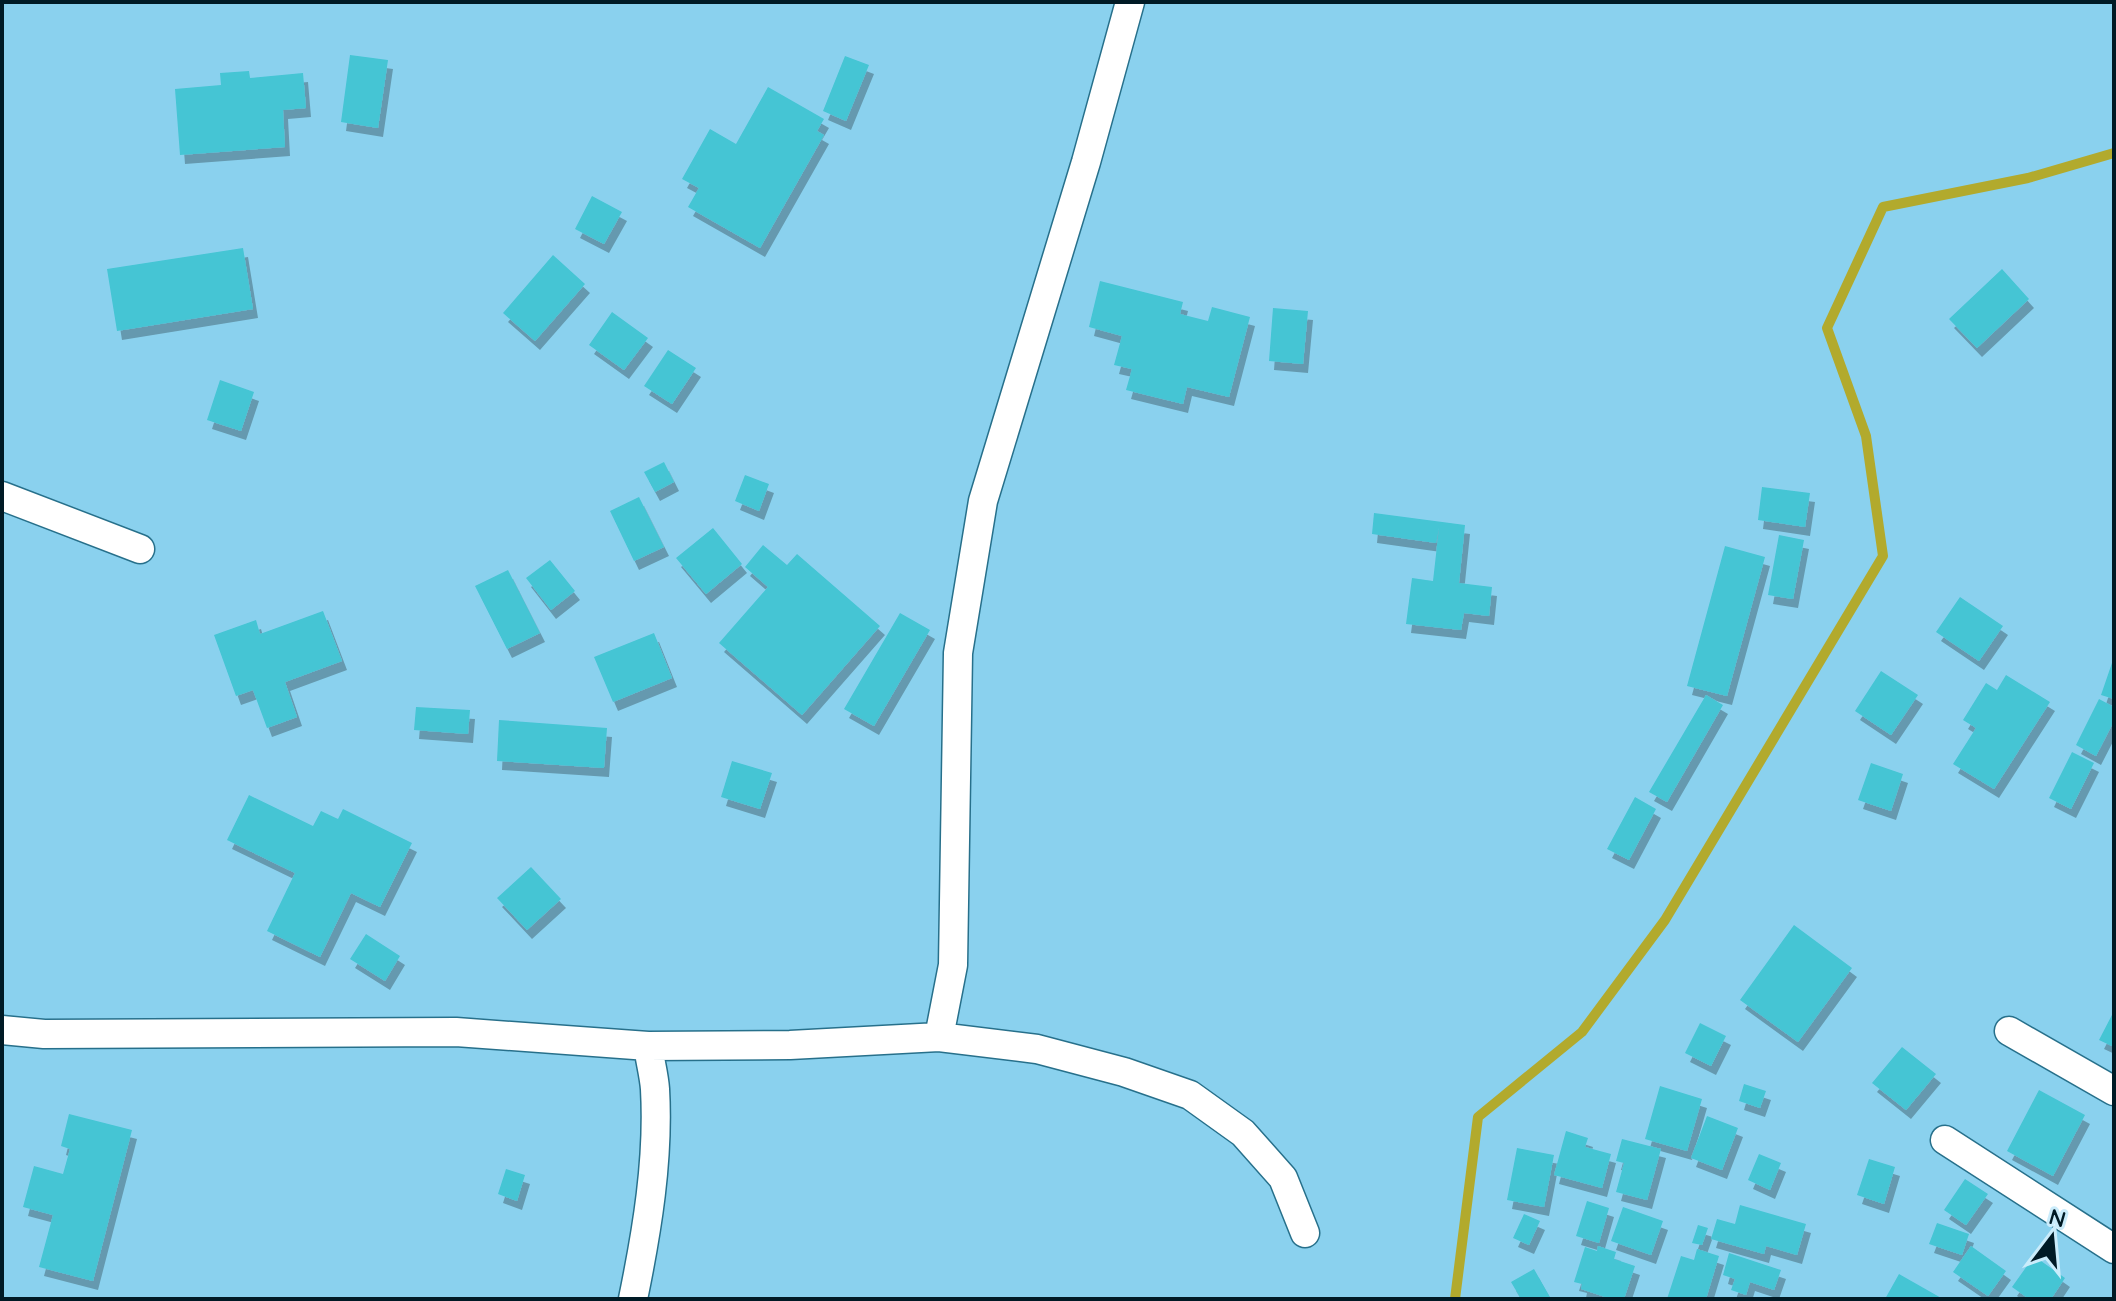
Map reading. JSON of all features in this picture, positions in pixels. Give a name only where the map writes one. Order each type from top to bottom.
[{"type":"street","points":[[939,1037],[953,965],[958,653],[983,501],[1086,162],[1130,2]]},
{"type":"street","points":[[2,496],[140,549]]},
{"type":"street","points":[[2,1030],[44,1034],[456,1032],[648,1046],[790,1045],[939,1037],[1037,1049],[1124,1072],[1190,1095],[1243,1133],[1283,1178],[1305,1233]]},
{"type":"street","points":[[2009,1031],[2114,1091]]},
{"type":"street","points":[[633,1299],[646,1238],[654,1138],[655,1088],[648,1046]]},
{"type":"street","points":[[1945,1140],[2114,1249]]},
{"type":"building","points":[[350,55],[388,60],[378,128],[341,122]]},
{"type":"building","points":[[845,56],[869,65],[846,121],[823,111]]},
{"type":"building","points":[[249,71],[250,78],[303,73],[306,108],[283,110],[285,147],[180,155],[175,89],[221,85],[220,73]]},
{"type":"building","points":[[768,87],[824,119],[817,131],[824,135],[760,248],[688,207],[699,188],[682,179],[710,129],[736,144]]},
{"type":"building","points":[[592,196],[622,212],[604,244],[575,229]]},
{"type":"building","points":[[243,248],[253,309],[117,331],[107,269]]},
{"type":"building","points":[[553,255],[585,284],[535,341],[503,313]]},
{"type":"building","points":[[2002,269],[2029,299],[1977,348],[1949,319]]},
{"type":"building","points":[[1100,281],[1183,302],[1180,314],[1208,321],[1212,307],[1250,317],[1229,397],[1187,387],[1183,404],[1126,390],[1132,369],[1114,365],[1122,336],[1089,327]]},
{"type":"building","points":[[1273,308],[1308,311],[1303,364],[1269,361]]},
{"type":"building","points":[[612,312],[648,338],[624,370],[589,345]]},
{"type":"building","points":[[668,350],[696,368],[672,404],[644,386]]},
{"type":"building","points":[[220,380],[254,392],[241,431],[207,420]]},
{"type":"building","points":[[664,462],[674,482],[655,492],[644,472]]},
{"type":"building","points":[[745,475],[769,484],[759,511],[735,501]]},
{"type":"building","points":[[1762,487],[1810,493],[1805,527],[1758,520]]},
{"type":"building","points":[[639,497],[664,547],[634,561],[610,511]]},
{"type":"building","points":[[1374,513],[1465,525],[1459,583],[1492,587],[1489,616],[1464,613],[1461,630],[1406,624],[1412,578],[1433,581],[1439,528],[1436,543],[1372,534]]},
{"type":"building","points":[[713,528],[742,564],[706,594],[676,558]]},
{"type":"building","points":[[1779,535],[1804,540],[1793,599],[1768,595]]},
{"type":"building","points":[[763,545],[787,565],[797,554],[880,626],[802,715],[719,643],[768,587],[745,567]]},
{"type":"building","points":[[1725,546],[1765,557],[1727,696],[1687,686]]},
{"type":"building","points":[[550,560],[575,591],[551,610],[526,578]]},
{"type":"building","points":[[508,570],[540,633],[507,649],[475,586]]},
{"type":"building","points":[[1960,597],[2003,626],[1979,661],[1936,632]]},
{"type":"building","points":[[323,611],[342,661],[285,682],[297,717],[267,728],[253,690],[236,696],[214,635],[256,620],[260,634]]},
{"type":"building","points":[[900,613],[930,630],[874,726],[844,709]]},
{"type":"building","points":[[654,633],[672,678],[613,702],[594,657]]},
{"type":"building","points":[[2114,657],[2114,699],[2101,695]]},
{"type":"building","points":[[1881,671],[1918,695],[1891,735],[1855,711]]},
{"type":"building","points":[[2006,675],[2050,702],[1994,789],[1953,764],[1976,728],[1963,720],[1986,683],[1997,690]]},
{"type":"building","points":[[1706,695],[1723,705],[1667,802],[1649,792]]},
{"type":"building","points":[[2099,699],[2114,707],[2114,721],[2096,756],[2076,745]]},
{"type":"building","points":[[416,707],[470,710],[468,734],[414,730]]},
{"type":"building","points":[[499,720],[607,728],[604,768],[497,761]]},
{"type":"building","points":[[2072,752],[2094,763],[2071,809],[2049,798]]},
{"type":"building","points":[[732,761],[772,773],[760,809],[721,797]]},
{"type":"building","points":[[1871,763],[1903,774],[1891,811],[1858,800]]},
{"type":"building","points":[[249,795],[313,826],[321,811],[338,819],[343,809],[412,843],[380,907],[351,893],[320,957],[267,931],[295,873],[227,840]]},
{"type":"building","points":[[1635,797],[1656,809],[1629,860],[1607,849]]},
{"type":"building","points":[[531,867],[561,899],[527,930],[497,898]]},
{"type":"building","points":[[1794,925],[1852,968],[1798,1042],[1740,1000]]},
{"type":"building","points":[[366,934],[400,956],[385,981],[350,959]]},
{"type":"building","points":[[2114,1011],[2114,1047],[2099,1040]]},
{"type":"building","points":[[1700,1023],[1726,1036],[1711,1066],[1685,1053]]},
{"type":"building","points":[[1902,1047],[1936,1074],[1906,1110],[1872,1083]]},
{"type":"building","points":[[1744,1084],[1766,1091],[1760,1108],[1739,1101]]},
{"type":"building","points":[[1660,1086],[1702,1099],[1687,1151],[1645,1139]]},
{"type":"building","points":[[2039,1090],[2085,1115],[2053,1176],[2007,1151]]},
{"type":"building","points":[[69,1114],[132,1130],[93,1281],[39,1267],[53,1215],[23,1207],[34,1166],[63,1174],[70,1149],[61,1146]]},
{"type":"building","points":[[1707,1116],[1738,1128],[1722,1170],[1691,1158]]},
{"type":"building","points":[[1566,1131],[1588,1138],[1585,1147],[1611,1154],[1602,1188],[1554,1175]]},
{"type":"building","points":[[1622,1139],[1661,1149],[1647,1200],[1616,1192],[1624,1163],[1616,1161]]},
{"type":"building","points":[[1517,1148],[1554,1155],[1544,1207],[1507,1200]]},
{"type":"building","points":[[1759,1154],[1781,1163],[1770,1190],[1748,1180]]},
{"type":"building","points":[[1869,1159],[1895,1167],[1884,1204],[1857,1195]]},
{"type":"building","points":[[506,1169],[525,1175],[517,1201],[498,1194]]},
{"type":"building","points":[[1965,1179],[1988,1194],[1966,1225],[1944,1210]]},
{"type":"building","points":[[1587,1201],[1609,1208],[1599,1243],[1576,1236]]},
{"type":"building","points":[[1740,1205],[1806,1224],[1797,1255],[1766,1246],[1764,1254],[1711,1239],[1717,1219],[1735,1224]]},
{"type":"building","points":[[1623,1207],[1663,1221],[1651,1255],[1611,1241]]},
{"type":"building","points":[[1524,1214],[1540,1221],[1529,1245],[1513,1238]]},
{"type":"building","points":[[1937,1223],[1969,1234],[1962,1255],[1929,1244]]},
{"type":"building","points":[[1698,1225],[1708,1228],[1702,1245],[1692,1243]]},
{"type":"building","points":[[1598,1246],[1616,1252],[1614,1259],[1635,1266],[1624,1299],[1611,1299],[1581,1289],[1582,1284],[1574,1282],[1585,1247],[1597,1251]]},
{"type":"building","points":[[1971,1246],[2006,1271],[1988,1296],[1953,1272]]},
{"type":"building","points":[[1697,1249],[1719,1256],[1706,1299],[1667,1299],[1681,1256],[1694,1260]]},
{"type":"building","points":[[1729,1253],[1781,1270],[1774,1290],[1750,1282],[1746,1295],[1731,1290],[1735,1279],[1723,1275]]},
{"type":"building","points":[[2034,1256],[2065,1278],[2051,1299],[2029,1299],[2012,1287]]},
{"type":"building","points":[[1534,1269],[1551,1299],[1521,1299],[1511,1282]]},
{"type":"building","points":[[1899,1274],[1943,1299],[1885,1299]]},
{"type":"waterway","points":[[1455,1299],[1478,1117],[1582,1032],[1665,920],[1883,556],[1866,436],[1827,328],[1883,207],[2028,178],[2114,153]]}]
